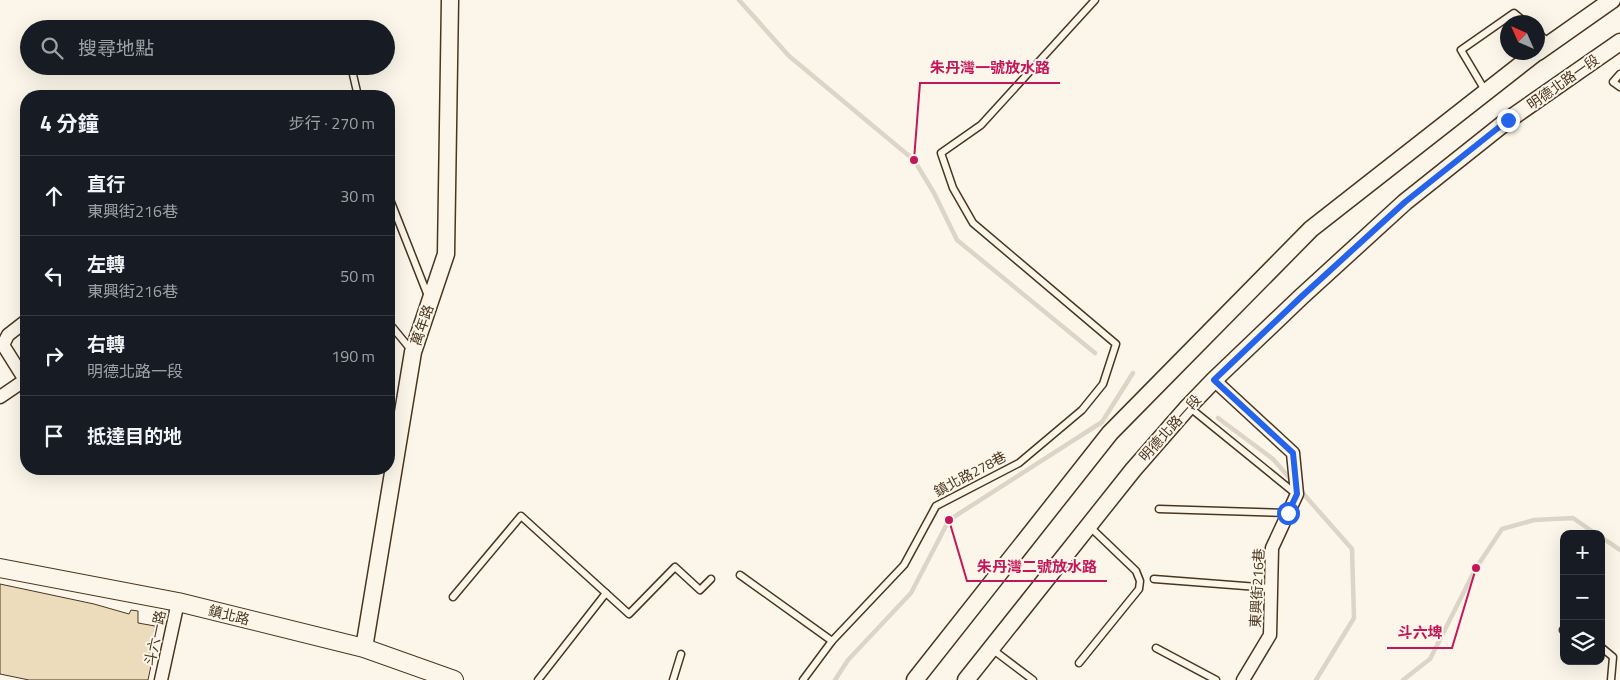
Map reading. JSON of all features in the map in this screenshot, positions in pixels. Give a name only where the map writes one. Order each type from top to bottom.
[{"type":"main road","name":"鎮北路","points":[[0,568],[178,602],[364,648],[454,680]]},
{"type":"street","name":"萬年路","points":[[395,461],[413,352],[446,254],[450,0]]},
{"type":"street","points":[[1545,42],[1612,0]]},
{"type":"street","name":"明德北路一段","points":[[966,680],[1088,525],[1188,406],[1214,380],[1405,202],[1508,120],[1620,42]]},
{"type":"street","points":[[915,680],[1110,433],[1311,229],[1487,93],[1523,60]]},
{"type":"street","points":[[20,327],[8,336],[3,345],[20,372]]},
{"type":"street","points":[[1214,380],[1293,453],[1297,494]]},
{"type":"street","points":[[0,397],[20,383]]},
{"type":"street","name":"萬年路","points":[[364,648],[393,475]]},
{"type":"street","name":"東興街216巷","points":[[1243,680],[1270,635],[1272,548],[1297,494]]},
{"type":"street","name":"斗六一路","points":[[161,680],[178,602]]},
{"type":"lane","name":"鎮北路278巷","points":[[803,680],[832,641],[904,565],[936,506],[1019,463],[1082,410],[1102,384],[1116,344],[973,223],[953,188],[941,153],[981,126],[1095,0]]},
{"type":"lane","points":[[1487,93],[1461,50],[1500,23]]},
{"type":"lane","points":[[1620,74],[1613,82],[1620,88]]},
{"type":"lane","points":[[353,75],[357,90]]},
{"type":"lane","points":[[395,212],[430,302]]},
{"type":"lane","points":[[395,330],[413,352]]},
{"type":"lane","points":[[1188,406],[1297,494]]},
{"type":"lane","points":[[1159,509],[1288,513]]},
{"type":"lane","points":[[453,597],[521,516],[629,614],[675,567],[700,590],[711,579]]},
{"type":"lane","points":[[1079,663],[1139,589],[1140,581],[1136,570],[1088,525]]},
{"type":"lane","points":[[740,575],[832,641]]},
{"type":"lane","points":[[1154,578],[1271,588]]},
{"type":"lane","points":[[538,680],[606,593]]},
{"type":"lane","points":[[992,648],[1033,680]]},
{"type":"lane","points":[[1156,648],[1216,680]]},
{"type":"lane","points":[[1605,650],[1613,657],[1612,680]]},
{"type":"lane","points":[[674,680],[681,654]]},
{"type":"building","points":[[0,584],[94,604],[129,614],[131,610],[138,611],[138,623],[155,626],[149,660],[152,661],[148,680],[29,680],[0,674]]},
{"type":"waterway","points":[[739,0],[789,56],[914,160],[934,193],[957,240],[1095,353]]},
{"type":"waterway","points":[[835,680],[848,660],[911,593],[949,520],[1102,422],[1133,373]]},
{"type":"waterway","points":[[1218,418],[1273,459],[1293,482]]},
{"type":"waterway","points":[[1300,490],[1352,549],[1354,618],[1316,680]]},
{"type":"waterway","points":[[1403,680],[1430,659],[1476,568],[1502,529],[1534,520],[1573,518],[1590,530]]},
{"type":"waterway","points":[[1605,540],[1620,550]]},
{"type":"place","name":"朱丹灣一號放水路","points":[[914,160]]},
{"type":"place","name":"朱丹灣二號放水路","points":[[949,520]]},
{"type":"place","name":"斗六埤","points":[[1476,568]]},
{"type":"route","points":[[1288,513],[1297,494],[1293,453],[1214,380],[1405,202],[1508,120]]}]
